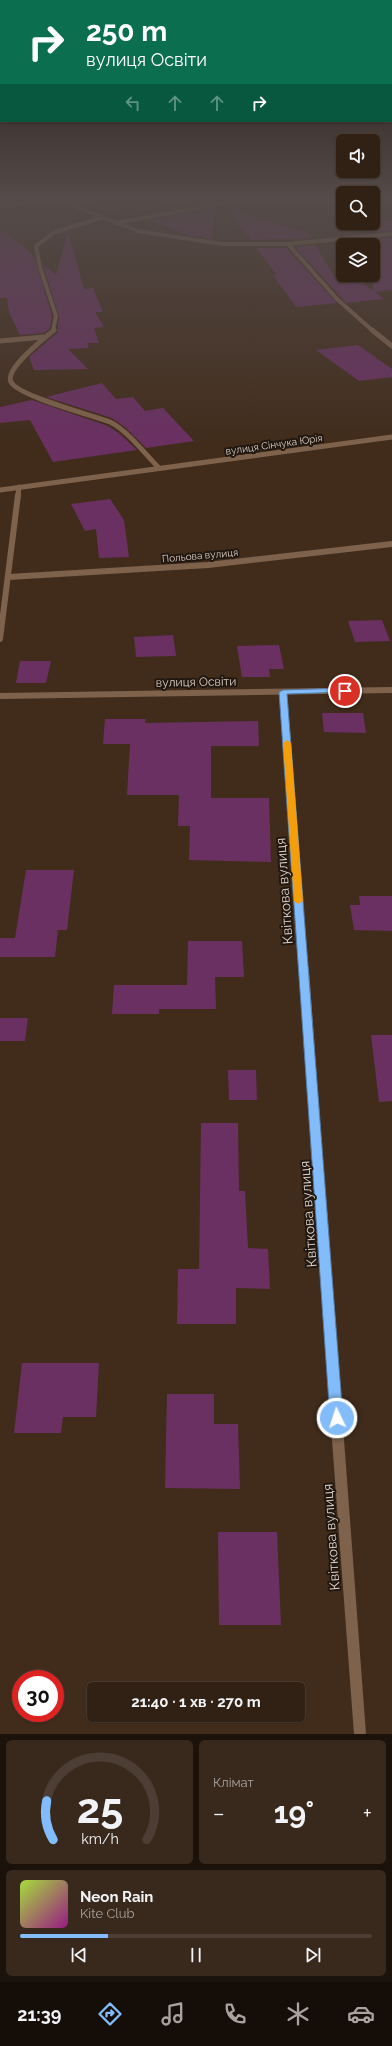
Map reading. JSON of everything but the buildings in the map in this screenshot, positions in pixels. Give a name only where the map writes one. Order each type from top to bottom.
[{"type":"street","points":[[45,282],[56,316],[54,331],[44,337],[14,368],[10,375],[11,382],[16,387],[30,395],[111,423],[125,434],[159,468]]},
{"type":"street","points":[[320,282],[375,334],[392,346]]},
{"type":"street","points":[[0,342],[44,337]]},
{"type":"street","name":"вулиця Сінчука Юрія","points":[[0,490],[392,437]]},
{"type":"street","points":[[0,639],[10,577],[19,488]]},
{"type":"street","name":"Польова вулиця","points":[[10,577],[208,565],[392,544]]},
{"type":"street","name":"вулиця Освіти","points":[[0,696],[392,690]]},
{"type":"street","name":"Квіткова вулиця","points":[[283,692],[360,1734]]},
{"type":"slow traffic","points":[[287,743],[298,901]]},
{"type":"route","points":[[337,1418],[283,692],[345,691]]}]
